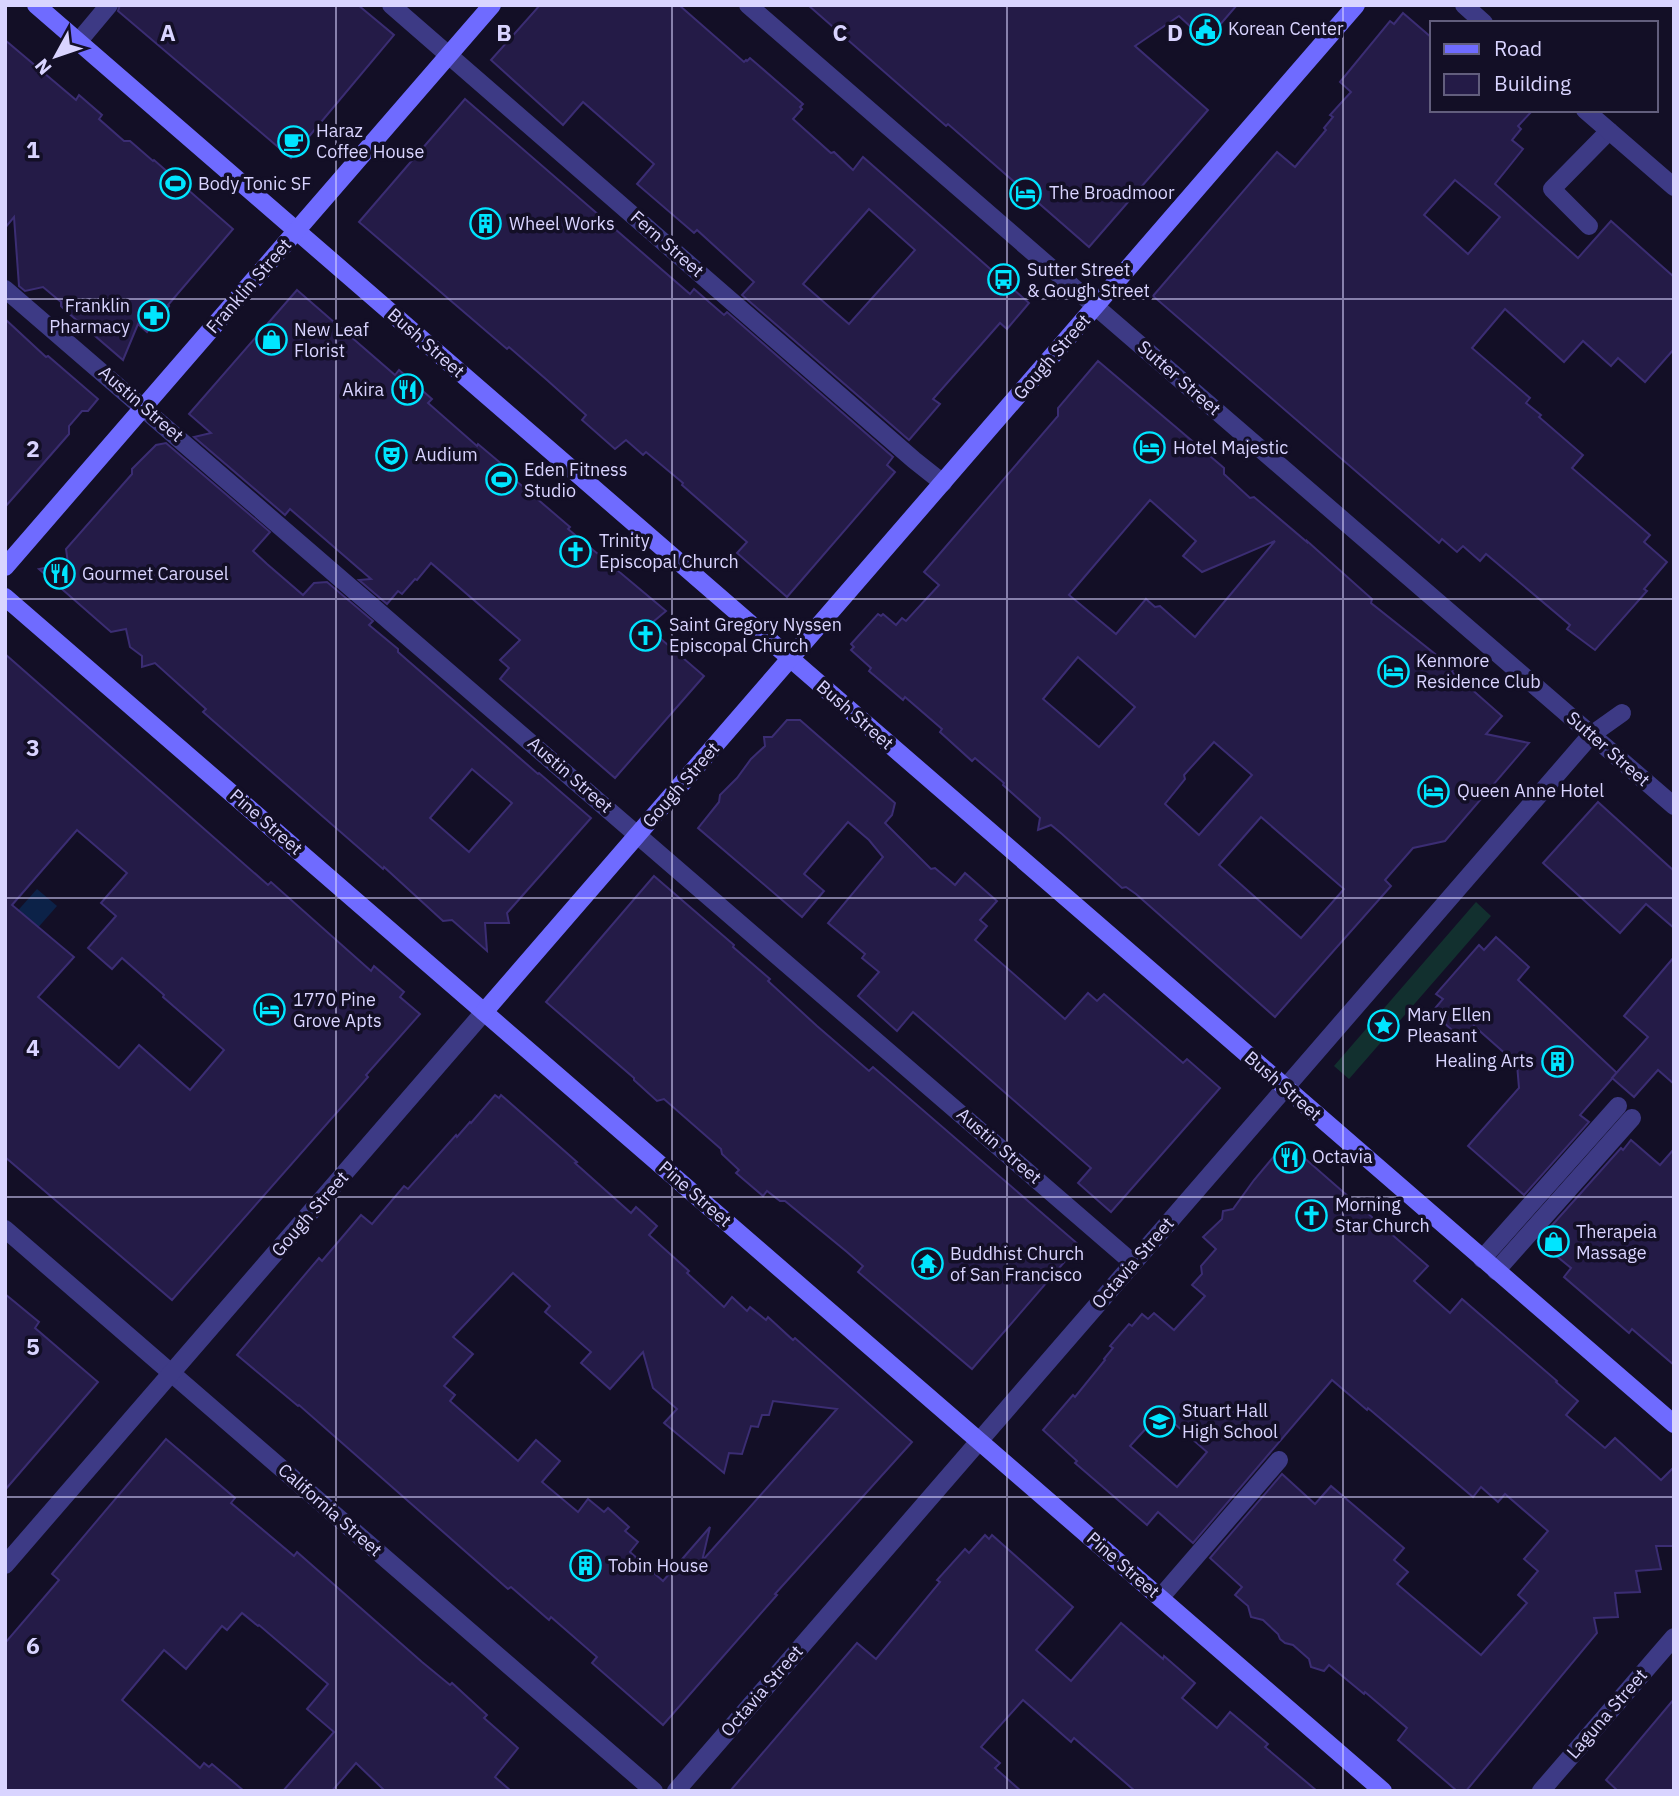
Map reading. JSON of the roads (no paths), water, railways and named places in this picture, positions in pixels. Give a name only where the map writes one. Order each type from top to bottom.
[{"type":"main road","name":"Bush Street","points":[[36,5],[1674,1424]]},
{"type":"main road","name":"Franklin Street","points":[[5,567],[492,5]]},
{"type":"main road","name":"Gough Street","points":[[484,1012],[1356,5]]},
{"type":"main road","name":"Pine Street","points":[[5,597],[1383,1791]]},
{"type":"street","points":[[78,42],[109,5]]},
{"type":"street","name":"Fern Street","points":[[391,5],[943,483]]},
{"type":"street","name":"Sutter Street","points":[[748,5],[1674,806]]},
{"type":"street","points":[[1464,5],[1482,21]]},
{"type":"street","points":[[1587,112],[1674,187]]},
{"type":"street","points":[[1589,226],[1552,189],[1609,131]]},
{"type":"street","name":"Austin Street","points":[[5,289],[1133,1263]]},
{"type":"street","name":"Octavia Street","points":[[676,1791],[1591,735],[1622,713]]},
{"type":"street","name":"Gough Street","points":[[5,1565],[484,1012]]},
{"type":"street","points":[[1482,1259],[1618,1107]]},
{"type":"street","points":[[1496,1271],[1632,1118]]},
{"type":"street","name":"California Street","points":[[5,1229],[654,1791]]},
{"type":"street","points":[[1160,1598],[1279,1460]]},
{"type":"street","name":"Laguna Street","points":[[1541,1791],[1674,1637]]},
{"type":"water","points":[[37,889],[57,906],[21,947],[5,925]]},
{"type":"place","name":"Korean Center","points":[[1205,29]]},
{"type":"place","name":"Haraz Coffee House","points":[[293,141]]},
{"type":"place","name":"Body Tonic SF","points":[[175,184]]},
{"type":"place","name":"The Broadmoor","points":[[1026,193]]},
{"type":"place","name":"Wheel Works","points":[[486,224]]},
{"type":"place","name":"Sutter Street & Gough Street","points":[[1004,280]]},
{"type":"place","name":"Franklin Pharmacy","points":[[153,316]]},
{"type":"place","name":"New Leaf Florist","points":[[271,340]]},
{"type":"place","name":"Akira","points":[[407,390]]},
{"type":"place","name":"Hotel Majestic","points":[[1150,448]]},
{"type":"place","name":"Audium","points":[[392,455]]},
{"type":"place","name":"Eden Fitness Studio","points":[[501,480]]},
{"type":"place","name":"Trinity Episcopal Church","points":[[576,551]]},
{"type":"place","name":"Gourmet Carousel","points":[[59,574]]},
{"type":"place","name":"Saint Gregory Nyssen Episcopal Church","points":[[646,635]]},
{"type":"place","name":"Kenmore Residence Club","points":[[1393,671]]},
{"type":"place","name":"Queen Anne Hotel","points":[[1434,791]]},
{"type":"place","name":"1770 Pine Grove Apts","points":[[270,1010]]},
{"type":"place","name":"Mary Ellen Pleasant","points":[[1384,1025]]},
{"type":"place","name":"Healing Arts","points":[[1557,1061]]},
{"type":"place","name":"Octavia","points":[[1289,1157]]},
{"type":"place","name":"Morning Star Church","points":[[1312,1215]]},
{"type":"place","name":"Therapeia Massage","points":[[1553,1242]]},
{"type":"place","name":"Buddhist Church of San Francisco","points":[[927,1264]]},
{"type":"place","name":"Stuart Hall High School","points":[[1159,1421]]},
{"type":"place","name":"Tobin House","points":[[585,1566]]}]
